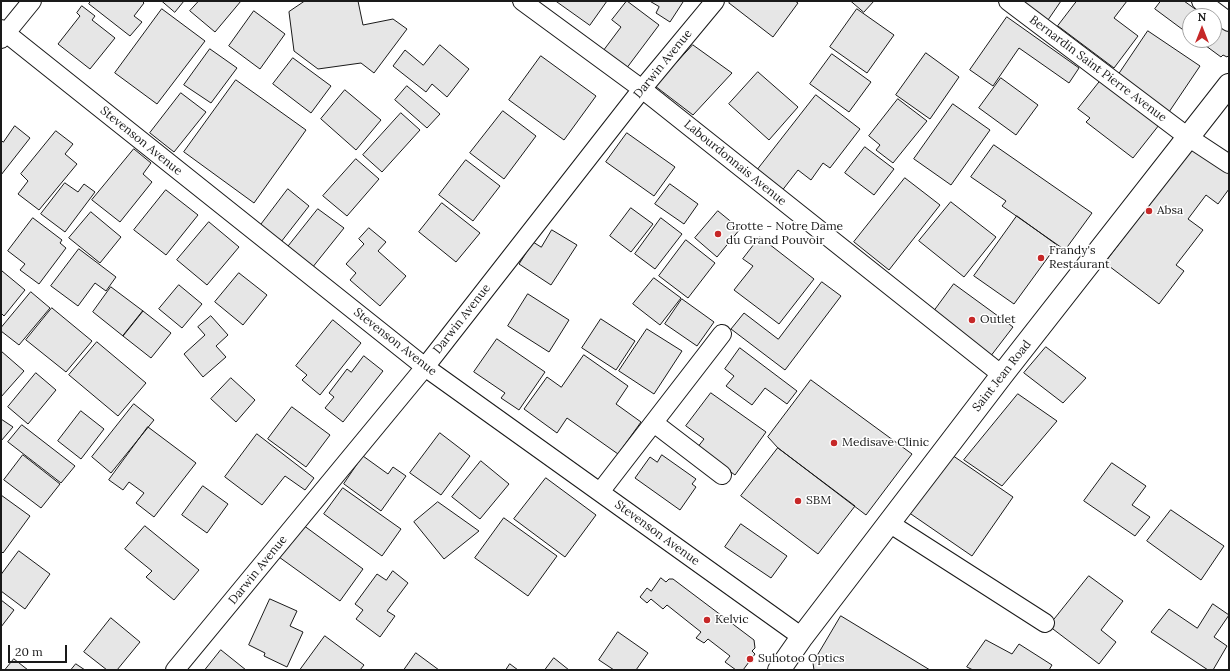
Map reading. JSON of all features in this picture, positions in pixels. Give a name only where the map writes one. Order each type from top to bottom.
[{"type":"main road","name":"Saint Jean Road","points":[[779,670],[802,637],[1002,375],[1229,85]]},
{"type":"street","points":[[3,34],[32,1]]},
{"type":"street","name":"Labourdonnais Avenue","points":[[522,1],[642,89],[1002,375]]},
{"type":"street","name":"Darwin Avenue","points":[[175,670],[425,367],[642,89],[715,1]]},
{"type":"street","name":"Bernardin Saint Pierre Avenue","points":[[1008,1],[1188,137],[1229,164]]},
{"type":"street","points":[[1201,1],[1229,22]]},
{"type":"street","name":"Stevenson Avenue","points":[[3,34],[425,367],[802,637]]},
{"type":"street","points":[[600,492],[722,334]]},
{"type":"street","points":[[654,423],[722,475]]},
{"type":"street","points":[[889,523],[1045,623]]},
{"type":"building","points":[[91,1],[142,1],[144,3],[134,16],[142,22],[130,36],[89,4]]},
{"type":"building","points":[[162,1],[184,1],[175,12]]},
{"type":"building","points":[[199,1],[241,1],[215,32],[190,11]]},
{"type":"building","points":[[305,1],[358,1],[363,25],[393,19],[407,29],[374,73],[361,63],[318,69],[294,51],[289,12]]},
{"type":"building","points":[[556,1],[607,1],[590,25]]},
{"type":"building","points":[[627,1],[659,25],[626,69],[603,51],[621,27],[612,20]]},
{"type":"building","points":[[650,1],[683,2],[670,22],[656,13],[659,7]]},
{"type":"building","points":[[731,1],[795,1],[798,3],[773,37],[729,3]]},
{"type":"building","points":[[851,1],[874,1],[864,12]]},
{"type":"building","points":[[1022,1],[1061,1],[1048,20]]},
{"type":"building","points":[[1077,1],[1127,1],[1114,18],[1138,36],[1114,68],[1058,26]]},
{"type":"building","points":[[1161,1],[1184,1],[1194,8],[1182,8],[1182,29],[1155,9]]},
{"type":"building","points":[[82,6],[95,16],[92,20],[115,38],[90,69],[58,44],[80,16],[77,13]]},
{"type":"building","points":[[162,9],[205,41],[157,104],[115,73]]},
{"type":"building","points":[[857,9],[894,35],[867,73],[830,47]]},
{"type":"building","points":[[254,11],[285,34],[260,69],[229,46]]},
{"type":"building","points":[[1007,17],[1079,68],[1069,83],[1019,48],[993,86],[970,70]]},
{"type":"building","points":[[1222,24],[1229,29],[1229,55],[1227,57],[1223,55],[1221,57],[1209,48],[1222,48]]},
{"type":"building","points":[[1148,31],[1200,66],[1169,112],[1117,77]]},
{"type":"building","points":[[440,45],[469,69],[447,97],[432,84],[426,92],[393,66],[405,50],[423,65]]},
{"type":"building","points":[[693,45],[732,73],[693,115],[655,86]]},
{"type":"building","points":[[210,49],[237,68],[211,103],[184,85]]},
{"type":"building","points":[[926,53],[959,77],[930,119],[896,95]]},
{"type":"building","points":[[832,54],[871,82],[849,112],[810,84]]},
{"type":"building","points":[[541,56],[596,96],[564,140],[509,100]]},
{"type":"building","points":[[293,58],[331,86],[311,113],[273,84]]},
{"type":"building","points":[[758,72],[798,107],[769,140],[729,104]]},
{"type":"building","points":[[1001,78],[1038,105],[1016,135],[979,108]]},
{"type":"building","points":[[236,80],[306,130],[254,203],[184,152]]},
{"type":"building","points":[[1101,80],[1159,125],[1133,158],[1086,122],[1090,118],[1078,109]]},
{"type":"building","points":[[407,86],[440,114],[427,128],[395,100]]},
{"type":"building","points":[[345,90],[381,120],[356,150],[321,119]]},
{"type":"building","points":[[181,93],[206,112],[174,152],[150,133]]},
{"type":"building","points":[[816,95],[860,129],[830,168],[823,163],[811,180],[798,170],[781,192],[755,173]]},
{"type":"building","points":[[898,99],[927,121],[893,163],[876,150],[880,145],[869,136]]},
{"type":"building","points":[[953,104],[990,130],[951,185],[914,159]]},
{"type":"building","points":[[503,111],[536,136],[504,179],[470,153]]},
{"type":"building","points":[[401,113],[420,130],[382,172],[363,155]]},
{"type":"building","points":[[15,126],[30,138],[1,175],[1,140],[3,142]]},
{"type":"building","points":[[56,131],[73,144],[65,154],[77,164],[39,210],[18,194],[28,181],[21,174]]},
{"type":"building","points":[[627,133],[675,167],[654,196],[606,162]]},
{"type":"building","points":[[994,145],[1092,213],[1065,250],[1002,206],[1006,201],[971,177]]},
{"type":"building","points":[[1194,146],[1229,173],[1229,189],[1218,204],[1206,195],[1188,219],[1203,230],[1176,265],[1184,271],[1159,304],[1105,263]]},
{"type":"building","points":[[865,147],[894,169],[874,195],[845,173]]},
{"type":"building","points":[[134,149],[151,163],[143,174],[152,182],[120,222],[92,200]]},
{"type":"building","points":[[356,159],[379,179],[347,216],[323,196]]},
{"type":"building","points":[[466,160],[500,186],[473,221],[439,195]]},
{"type":"building","points":[[905,178],[940,205],[889,270],[854,242]]},
{"type":"building","points":[[65,183],[78,192],[84,184],[95,192],[65,232],[41,214]]},
{"type":"building","points":[[670,184],[698,204],[684,224],[655,204]]},
{"type":"building","points":[[288,189],[309,206],[281,242],[260,226]]},
{"type":"building","points":[[166,190],[198,215],[166,255],[134,230]]},
{"type":"building","points":[[951,202],[996,237],[964,277],[919,241]]},
{"type":"building","points":[[442,203],[480,233],[456,262],[419,232]]},
{"type":"building","points":[[631,208],[653,224],[631,252],[610,236]]},
{"type":"building","points":[[318,209],[344,228],[312,268],[287,248]]},
{"type":"building","name":"Grotte - Notre Dame du Grand Pouvoir","points":[[718,211],[740,229],[717,257],[695,238]]},
{"type":"building","points":[[91,212],[121,237],[100,263],[69,238]]},
{"type":"building","points":[[1017,216],[1057,245],[1014,304],[974,276]]},
{"type":"building","points":[[33,218],[62,240],[60,243],[66,248],[39,284],[20,270],[25,264],[8,251]]},
{"type":"building","points":[[661,218],[682,234],[655,269],[635,254]]},
{"type":"building","points":[[209,222],[239,247],[207,285],[177,260]]},
{"type":"building","points":[[369,228],[386,242],[378,251],[406,276],[380,306],[350,280],[356,273],[346,264],[364,244],[359,239]]},
{"type":"building","points":[[552,230],[577,245],[551,285],[519,264],[533,242],[541,247]]},
{"type":"building","points":[[760,237],[814,279],[779,324],[734,290],[753,266],[743,259]]},
{"type":"building","points":[[686,240],[715,263],[688,298],[659,276]]},
{"type":"building","points":[[79,249],[116,277],[106,291],[95,283],[78,306],[51,286]]},
{"type":"building","points":[[2,271],[25,290],[4,316],[1,313]]},
{"type":"building","points":[[239,273],[267,295],[243,325],[215,302]]},
{"type":"building","points":[[654,278],[681,298],[660,325],[633,304]]},
{"type":"building","points":[[822,282],[841,296],[785,370],[731,329],[744,313],[778,339]]},
{"type":"building","name":"Outlet","points":[[954,284],[1013,327],[990,357],[932,314]]},
{"type":"building","points":[[179,285],[202,304],[182,328],[159,309]]},
{"type":"building","points":[[111,287],[143,311],[123,336],[93,312]]},
{"type":"building","points":[[31,292],[50,308],[19,345],[1,331],[1,328]]},
{"type":"building","points":[[528,294],[569,320],[549,352],[508,326]]},
{"type":"building","points":[[682,299],[714,322],[697,346],[665,324]]},
{"type":"building","points":[[52,308],[92,341],[66,372],[26,340]]},
{"type":"building","points":[[143,311],[171,333],[151,358],[123,336]]},
{"type":"building","points":[[211,316],[228,335],[216,346],[226,357],[203,377],[184,354],[205,335],[198,327]]},
{"type":"building","points":[[601,319],[635,341],[616,370],[582,348]]},
{"type":"building","points":[[333,320],[361,343],[320,395],[302,380],[307,375],[296,366]]},
{"type":"building","points":[[647,329],[682,351],[654,394],[619,371]]},
{"type":"building","points":[[497,339],[545,372],[519,410],[501,398],[505,393],[474,372]]},
{"type":"building","points":[[97,342],[146,383],[118,416],[69,375]]},
{"type":"building","points":[[1046,347],[1086,378],[1063,403],[1024,373]]},
{"type":"building","points":[[740,348],[797,391],[787,404],[765,388],[752,405],[726,386],[734,376],[725,369]]},
{"type":"building","points":[[1,351],[24,371],[1,397]]},
{"type":"building","points":[[584,355],[628,386],[616,404],[641,422],[618,454],[567,418],[557,433],[524,409],[547,377],[561,387]]},
{"type":"building","points":[[364,356],[383,371],[343,422],[325,408],[334,397],[329,393],[347,369],[351,372]]},
{"type":"building","points":[[36,373],[56,390],[28,424],[8,407]]},
{"type":"building","points":[[231,378],[255,400],[236,422],[211,399]]},
{"type":"building","name":"Medisave Clinic","points":[[811,380],[912,454],[866,515],[778,448],[768,437]]},
{"type":"building","points":[[711,393],[766,432],[735,475],[697,448],[704,439],[686,426]]},
{"type":"building","points":[[1018,394],[1057,421],[1002,486],[964,460]]},
{"type":"building","points":[[134,404],[154,420],[111,473],[92,457]]},
{"type":"building","points":[[292,407],[330,435],[306,467],[268,439]]},
{"type":"building","points":[[81,411],[104,429],[81,459],[58,441]]},
{"type":"building","points":[[1,419],[13,427],[1,441]]},
{"type":"building","points":[[22,425],[75,466],[61,483],[8,442]]},
{"type":"building","points":[[148,427],[196,463],[154,517],[136,503],[144,493],[129,482],[123,490],[109,480]]},
{"type":"building","points":[[440,433],[470,456],[441,495],[410,473]]},
{"type":"building","points":[[257,434],[314,478],[305,490],[285,476],[262,505],[225,477]]},
{"type":"building","name":"SBM","points":[[778,448],[855,506],[818,554],[741,496]]},
{"type":"building","points":[[949,453],[1013,497],[972,556],[908,512]]},
{"type":"building","points":[[23,455],[60,484],[41,508],[4,480]]},
{"type":"building","points":[[662,455],[696,479],[692,484],[696,487],[680,510],[635,478],[650,457],[657,462]]},
{"type":"building","points":[[363,456],[388,474],[393,467],[406,476],[381,511],[344,484]]},
{"type":"building","points":[[481,461],[509,484],[480,519],[452,497]]},
{"type":"building","points":[[1112,463],[1146,486],[1132,505],[1150,517],[1135,536],[1084,501]]},
{"type":"building","points":[[546,478],[596,515],[565,557],[514,519]]},
{"type":"building","points":[[203,486],[228,504],[207,533],[182,515]]},
{"type":"building","points":[[343,488],[401,529],[382,556],[324,514]]},
{"type":"building","points":[[1,495],[30,516],[3,553],[1,551]]},
{"type":"building","points":[[438,502],[479,531],[444,559],[414,522]]},
{"type":"building","points":[[1171,510],[1224,546],[1201,580],[1147,541]]},
{"type":"building","points":[[504,518],[557,556],[528,596],[475,558]]},
{"type":"building","points":[[741,524],[787,556],[771,578],[725,547]]},
{"type":"building","points":[[303,525],[363,569],[340,601],[279,557]]},
{"type":"building","points":[[145,526],[199,570],[174,600],[146,577],[152,571],[125,549]]},
{"type":"building","points":[[19,551],[50,574],[25,609],[1,591],[1,575]]},
{"type":"building","points":[[393,571],[408,583],[387,611],[395,616],[380,637],[356,619],[363,610],[355,604],[377,574],[386,580]]},
{"type":"building","points":[[1089,576],[1123,601],[1101,630],[1116,642],[1099,664],[1049,626]]},
{"type":"building","name":"Kelvic","points":[[661,578],[666,582],[669,579],[673,579],[754,640],[755,648],[752,651],[755,654],[743,670],[736,670],[725,662],[730,656],[708,639],[704,643],[696,638],[701,632],[667,605],[663,609],[651,599],[647,603],[640,597],[647,588],[651,591]]},
{"type":"building","points":[[270,599],[297,611],[290,626],[303,632],[287,667],[264,656],[265,653],[249,645]]},
{"type":"building","points":[[1,600],[14,610],[1,627]]},
{"type":"building","points":[[1213,604],[1229,615],[1214,637],[1227,646],[1213,670],[1208,670],[1151,632],[1169,609],[1197,628]]},
{"type":"building","points":[[841,616],[930,670],[814,670],[813,663]]},
{"type":"building","points":[[111,618],[140,642],[117,670],[107,670],[84,652]]},
{"type":"building","points":[[618,632],[648,653],[636,670],[614,670],[599,660]]},
{"type":"building","points":[[325,636],[364,665],[360,670],[300,670]]},
{"type":"building","points":[[986,640],[1012,654],[1019,644],[1052,665],[1049,670],[973,670],[967,667]]},
{"type":"building","points":[[221,650],[246,670],[205,670]]},
{"type":"building","points":[[416,653],[439,670],[404,670]]},
{"type":"building","points":[[554,658],[569,670],[545,670]]},
{"type":"building","points":[[14,659],[28,670],[5,670]]},
{"type":"building","points":[[76,664],[85,670],[71,670]]},
{"type":"building","points":[[510,664],[518,670],[506,670]]},
{"type":"place","name":"Absa","points":[[1149,211]]},
{"type":"place","name":"Grotte - Notre Dame du Grand Pouvoir","points":[[718,234]]},
{"type":"place","name":"Frandy's Restaurant","points":[[1041,258]]},
{"type":"place","name":"Outlet","points":[[972,320]]},
{"type":"place","name":"Medisave Clinic","points":[[834,443]]},
{"type":"place","name":"SBM","points":[[798,501]]},
{"type":"place","name":"Kelvic","points":[[707,620]]},
{"type":"place","name":"Suhotoo Optics","points":[[750,659]]}]
